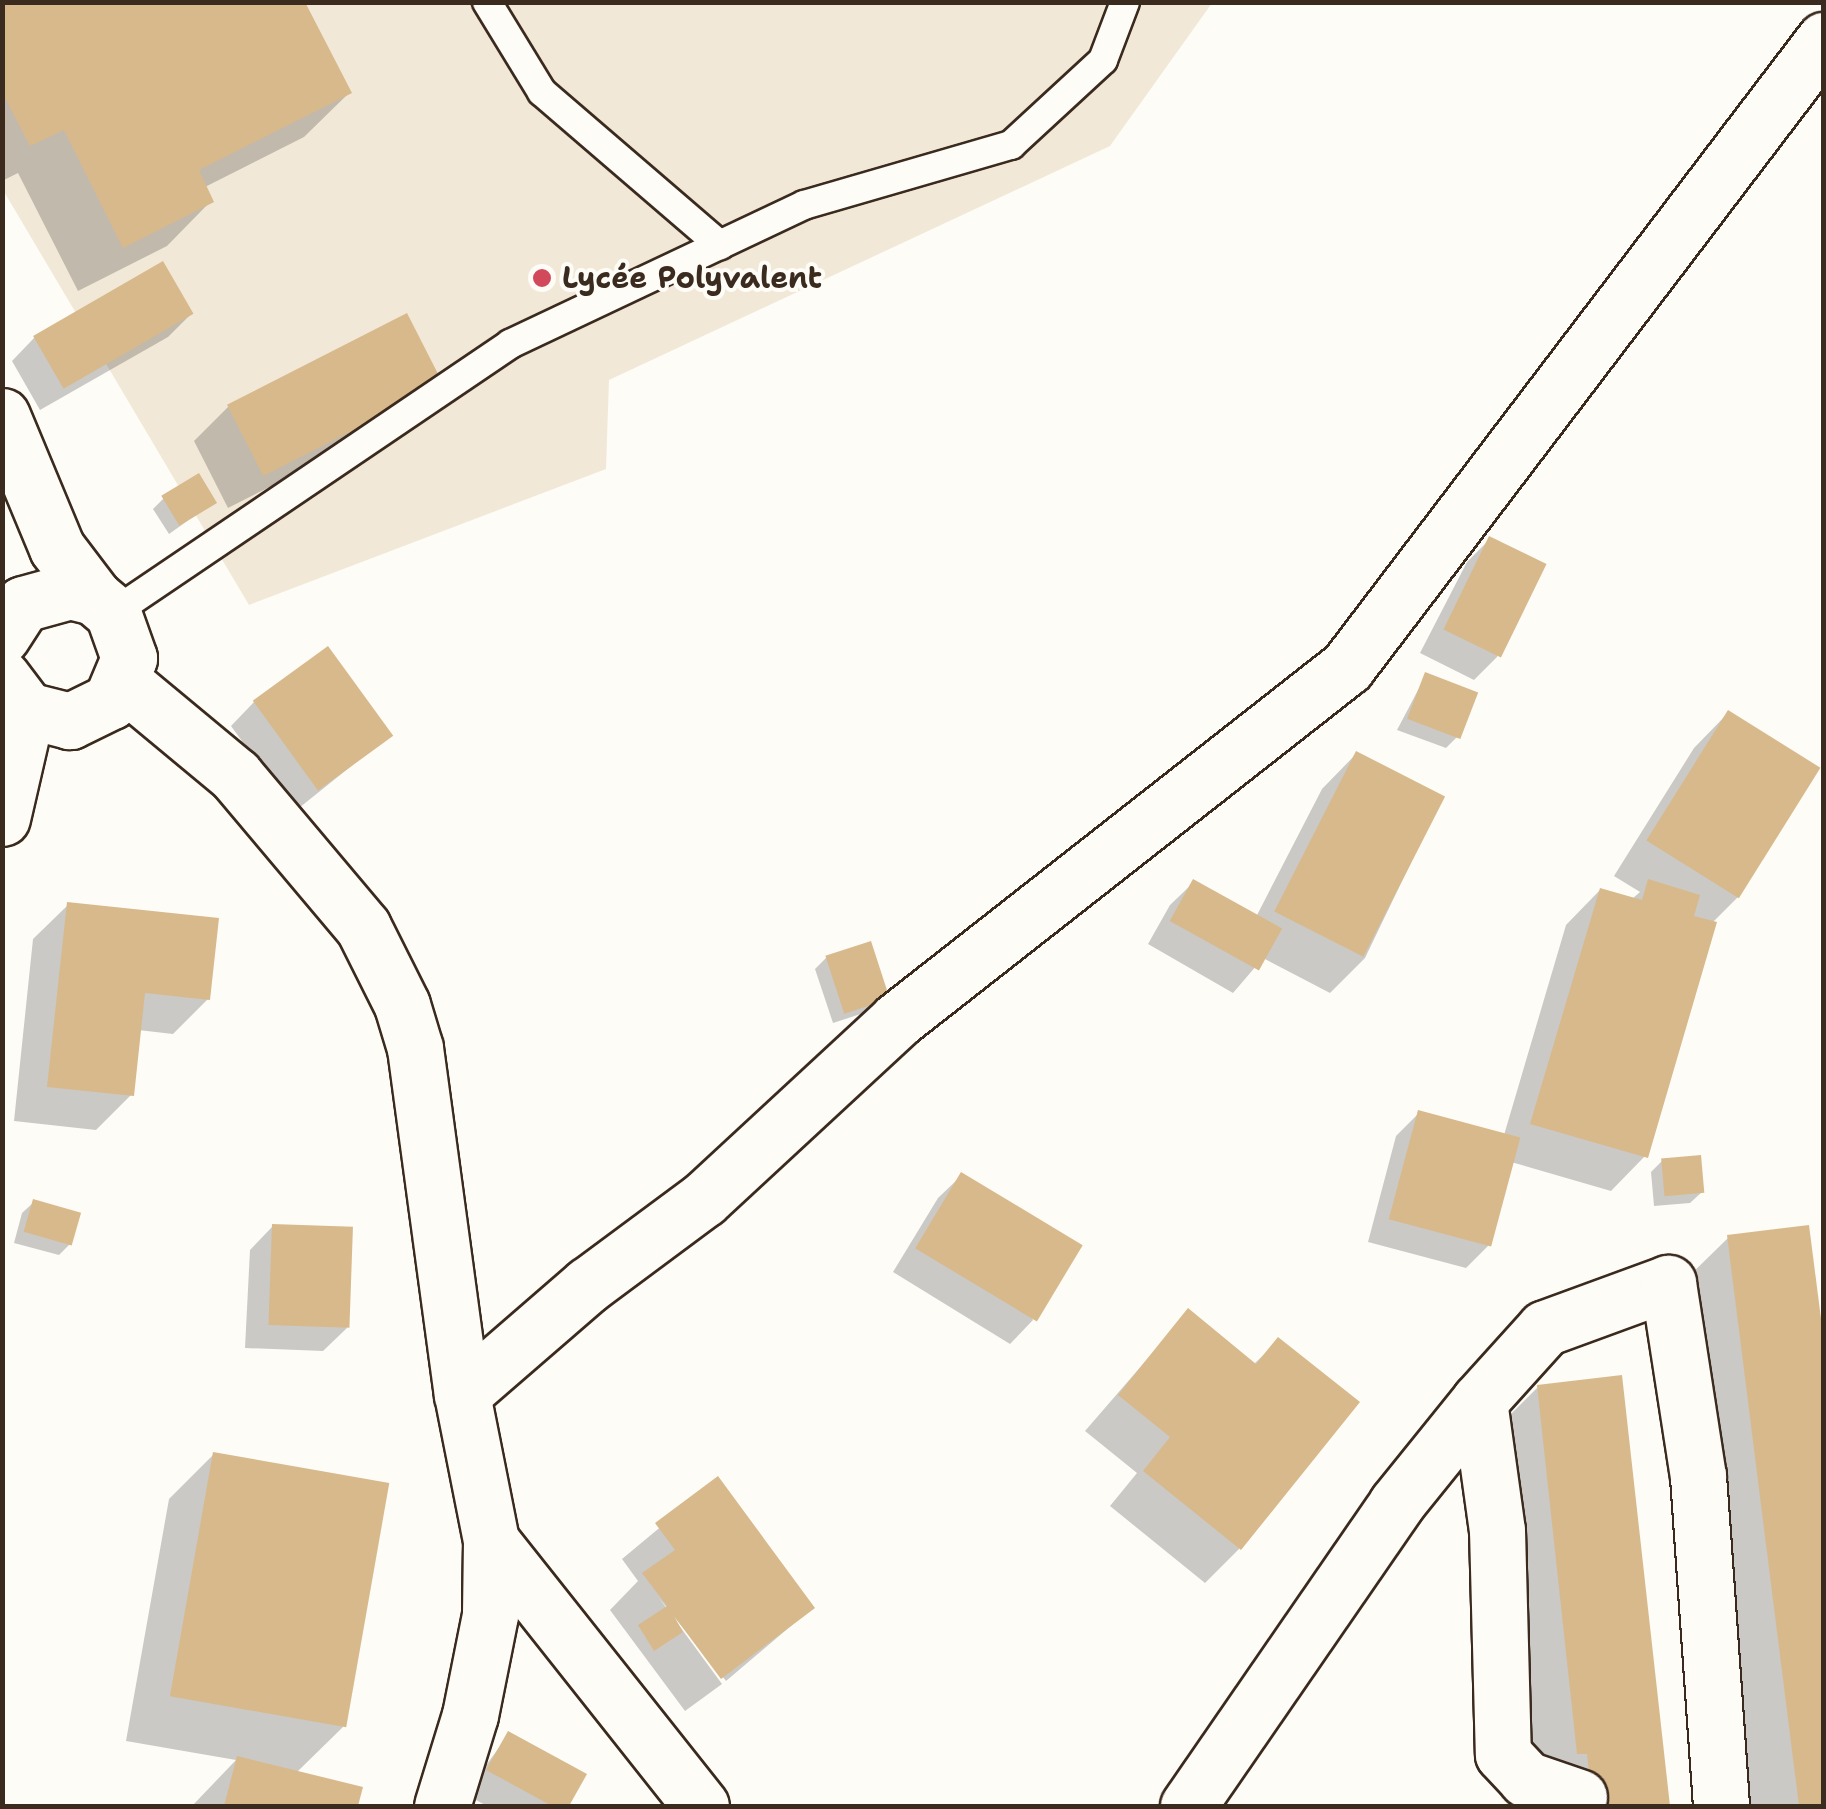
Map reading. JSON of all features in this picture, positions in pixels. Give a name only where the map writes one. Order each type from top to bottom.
[{"type":"street","points":[[462,1394],[588,1285],[704,1199],[897,1020],[1347,666],[1824,40]]},
{"type":"street","points":[[2,416],[43,520],[127,646],[124,682],[92,714],[47,719],[15,694]]},
{"type":"street","points":[[13,620],[43,520]]},
{"type":"street","points":[[13,620],[58,592],[103,605]]},
{"type":"street","points":[[124,682],[235,775],[363,928],[402,1005],[423,1090],[462,1394],[491,1541],[490,1615],[470,1715],[442,1806]]},
{"type":"street","points":[[2,818],[15,694]]},
{"type":"street","points":[[1188,1806],[1396,1504],[1479,1400],[1546,1328],[1668,1283],[1698,1476],[1722,1806]]},
{"type":"street","points":[[1479,1400],[1496,1530],[1503,1754],[1526,1779],[1579,1797]]},
{"type":"street","points":[[491,1541],[701,1806]]},
{"type":"lane","points":[[487,2],[542,92],[720,245]]},
{"type":"lane","points":[[103,605],[510,344],[804,205],[1012,145],[1103,60],[1125,2]]},
{"type":"shaded area","name":"Lycée Polyvalent","points":[[3,3],[1212,3],[1110,146],[609,380],[606,469],[249,605],[3,190]]},
{"type":"building","points":[[2,2],[305,2],[352,93],[199,170],[214,202],[123,248],[64,130],[30,146],[2,92]]},
{"type":"building","points":[[163,261],[194,314],[64,389],[33,336]]},
{"type":"building","points":[[407,313],[443,384],[263,476],[227,405]]},
{"type":"building","points":[[199,473],[217,503],[179,526],[161,496]]},
{"type":"building","points":[[1489,536],[1547,564],[1501,658],[1443,629]]},
{"type":"building","points":[[328,646],[393,736],[318,790],[253,701]]},
{"type":"building","points":[[1425,672],[1478,692],[1460,739],[1407,719]]},
{"type":"building","points":[[1728,710],[1820,768],[1739,898],[1646,841]]},
{"type":"building","points":[[1356,751],[1445,796],[1363,957],[1274,911]]},
{"type":"building","points":[[1193,879],[1282,928],[1259,970],[1170,921]]},
{"type":"building","points":[[1648,879],[1700,895],[1694,916],[1717,922],[1648,1158],[1530,1124],[1600,888],[1642,900]]},
{"type":"building","points":[[67,902],[219,918],[210,1000],[145,993],[134,1096],[47,1087]]},
{"type":"building","points":[[871,941],[890,999],[844,1014],[825,956]]},
{"type":"building","points":[[1418,1110],[1520,1137],[1491,1247],[1389,1219]]},
{"type":"building","points":[[1701,1155],[1704,1193],[1664,1196],[1661,1158]]},
{"type":"building","points":[[961,1172],[1083,1245],[1037,1321],[915,1248]]},
{"type":"building","points":[[33,1199],[81,1213],[72,1245],[24,1232]]},
{"type":"building","points":[[272,1224],[353,1227],[349,1328],[268,1325]]},
{"type":"building","points":[[1809,1225],[1824,1342],[1824,1806],[1799,1806],[1727,1235]]},
{"type":"building","points":[[1188,1308],[1256,1364],[1278,1337],[1360,1402],[1241,1550],[1143,1471],[1170,1437],[1118,1395]]},
{"type":"building","points":[[1622,1375],[1670,1806],[1593,1806],[1587,1754],[1577,1754],[1537,1385]]},
{"type":"building","points":[[213,1452],[389,1483],[346,1727],[170,1696]]},
{"type":"building","points":[[718,1476],[815,1608],[721,1679],[674,1616],[683,1632],[654,1651],[638,1625],[667,1606],[642,1573],[675,1550],[655,1523]]},
{"type":"building","points":[[508,1731],[587,1774],[569,1806],[552,1806],[486,1770]]},
{"type":"building","points":[[237,1756],[363,1787],[358,1806],[224,1806]]},
{"type":"place","name":"Lycée Polyvalent","points":[[542,278]]}]
